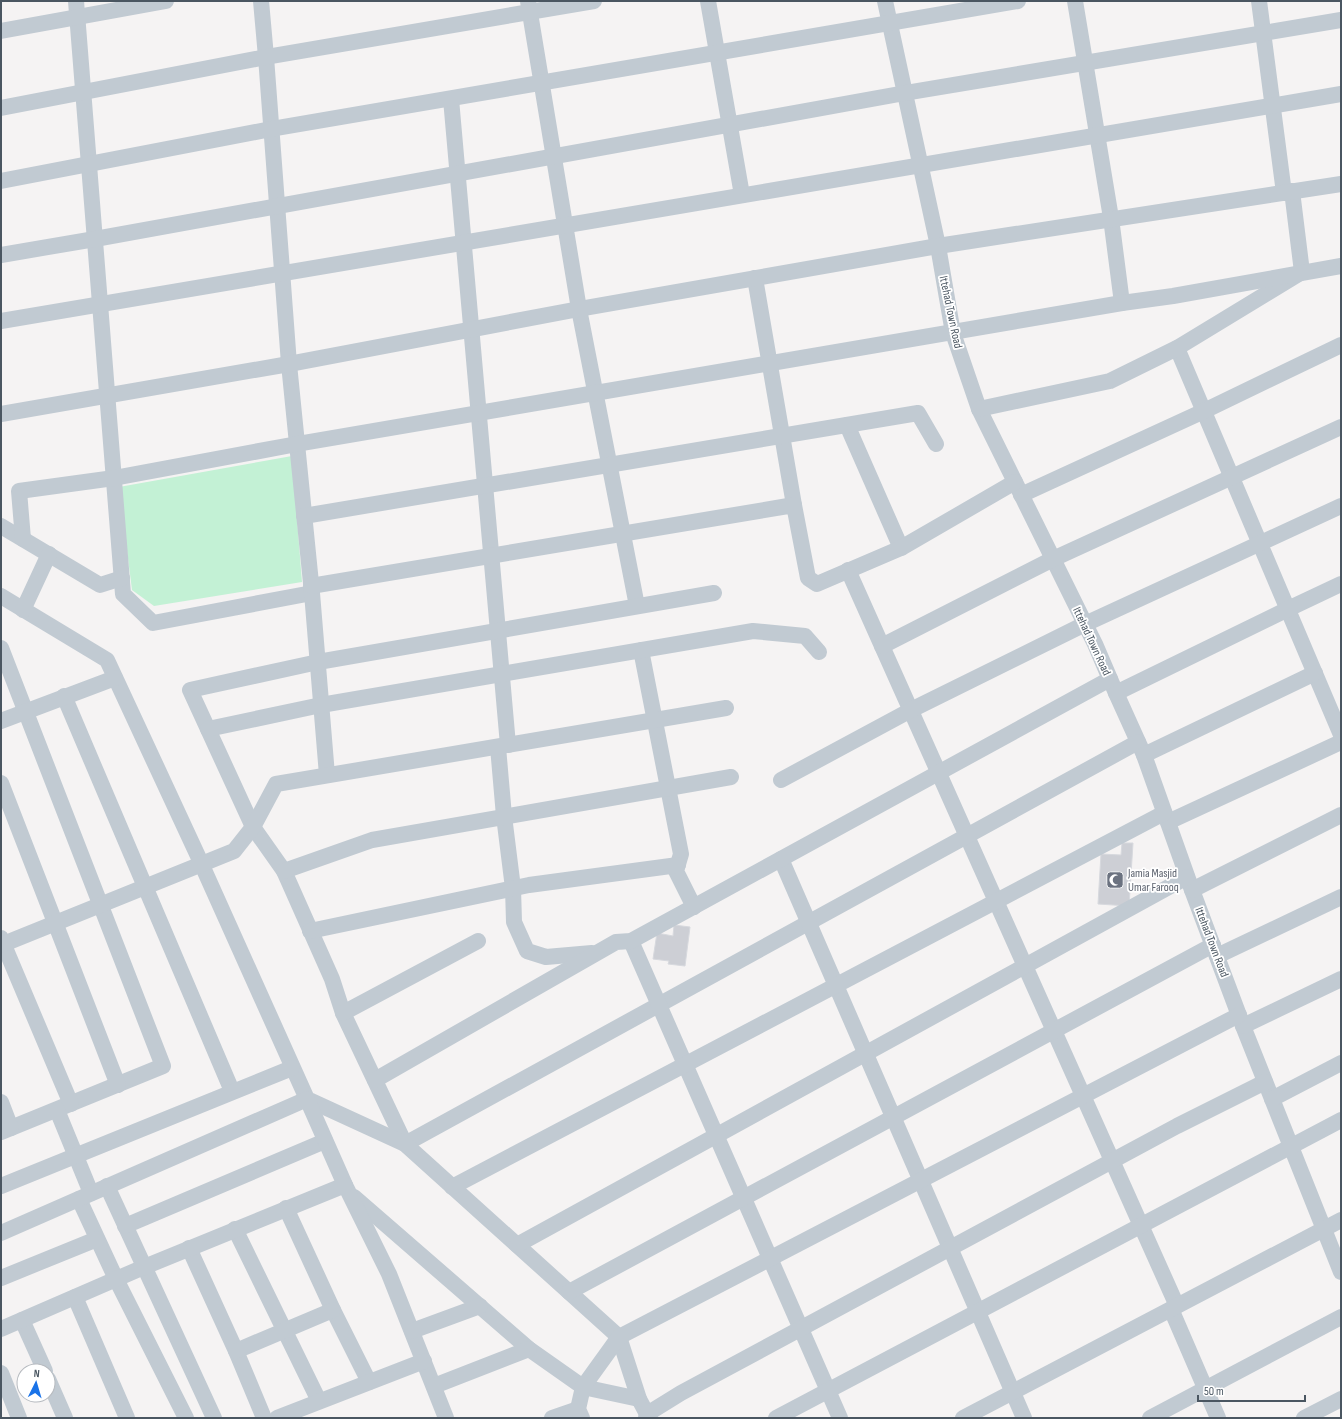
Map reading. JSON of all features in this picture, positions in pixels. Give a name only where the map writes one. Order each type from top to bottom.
[{"type":"street","points":[[76,1],[123,594],[153,623],[312,590],[491,556],[794,505]]},
{"type":"street","points":[[1,31],[166,1]]},
{"type":"street","points":[[261,1],[289,364],[312,590],[327,775]]},
{"type":"street","points":[[1,108],[529,6],[594,1]]},
{"type":"street","points":[[708,1],[742,195]]},
{"type":"street","name":"Ittehad Town Road","points":[[885,1],[938,246],[953,333],[979,409],[1095,644],[1141,749],[1241,1020],[1341,1272]]},
{"type":"street","points":[[1,181],[451,98],[1018,1]]},
{"type":"street","points":[[1076,1],[1111,218],[1122,303]]},
{"type":"street","points":[[1259,1],[1272,106],[1302,272]]},
{"type":"street","points":[[529,6],[579,309],[637,606]]},
{"type":"street","points":[[1,255],[905,93],[1341,20]]},
{"type":"street","points":[[1,321],[1341,94]]},
{"type":"street","points":[[451,98],[470,330],[502,674],[504,816],[514,888],[514,922],[527,951],[546,957],[599,952]]},
{"type":"street","points":[[1,414],[289,364],[579,309],[938,246],[1111,218],[1341,184]]},
{"type":"street","points":[[23,539],[19,491],[114,478],[297,444],[1122,303],[1173,296],[1341,266]]},
{"type":"street","points":[[979,409],[1110,381],[1177,348],[1302,272]]},
{"type":"street","points":[[755,278],[808,578],[817,584],[901,548],[1018,489],[1204,411],[1341,345]]},
{"type":"street","points":[[1177,348],[1341,735]]},
{"type":"street","points":[[304,516],[918,413],[936,444]]},
{"type":"street","points":[[847,425],[901,548]]},
{"type":"street","points":[[882,646],[1053,559],[1231,476],[1341,427]]},
{"type":"street","points":[[781,780],[911,710],[1085,624],[1341,506]]},
{"type":"street","points":[[1,526],[100,585],[122,578]]},
{"type":"street","points":[[23,610],[49,554]]},
{"type":"street","points":[[848,570],[1141,1227],[1218,1418]]},
{"type":"street","points":[[374,1080],[616,942],[631,942],[938,772],[1113,686],[1341,584]]},
{"type":"street","points":[[405,1144],[343,1013],[332,979],[284,871],[253,827],[190,690],[318,662],[714,593]]},
{"type":"street","points":[[1,596],[107,660],[202,864],[346,1188],[389,1274],[434,1386],[443,1417]]},
{"type":"street","points":[[208,729],[321,705],[753,631],[805,636],[819,652]]},
{"type":"street","points":[[1,648],[163,1066],[6,1130],[1,1102]]},
{"type":"street","points":[[641,650],[681,854],[676,871],[694,907]]},
{"type":"street","points":[[405,1144],[966,835],[1141,749],[1315,673]]},
{"type":"street","points":[[1,721],[115,678]]},
{"type":"street","points":[[64,696],[232,1091]]},
{"type":"street","points":[[186,1418],[97,1239],[85,1196],[64,1107],[2,942],[55,924],[234,851],[253,827],[276,784],[726,708]]},
{"type":"street","points":[[452,1187],[996,901],[1166,817],[1341,742]]},
{"type":"street","points":[[284,871],[372,840],[731,777]]},
{"type":"street","points":[[1,783],[118,1085]]},
{"type":"street","points":[[517,1245],[1025,966],[1190,884],[1341,815]]},
{"type":"street","points":[[782,859],[920,1181],[1024,1418]]},
{"type":"street","points":[[310,931],[514,888],[678,865]]},
{"type":"street","points":[[569,1292],[1054,1031],[1215,950],[1341,897]]},
{"type":"street","points":[[343,1013],[478,941]]},
{"type":"street","points":[[631,942],[840,1418]]},
{"type":"street","points":[[552,1418],[580,1413],[583,1387],[619,1338],[1083,1096],[1241,1020],[1341,979]]},
{"type":"street","points":[[1272,1099],[1341,1063]]},
{"type":"street","points":[[1,1186],[232,1091],[292,1068]]},
{"type":"street","points":[[1,1233],[307,1100],[405,1144],[619,1338],[639,1399],[648,1417],[681,1393],[1177,1126],[1265,1082]]},
{"type":"street","points":[[776,1418],[1141,1227],[1341,1120]]},
{"type":"street","points":[[126,1226],[325,1141]]},
{"type":"street","points":[[107,1186],[214,1418]]},
{"type":"street","points":[[1,1329],[286,1208],[346,1188]]},
{"type":"street","points":[[346,1188],[529,1349],[583,1387],[639,1399]]},
{"type":"street","points":[[286,1208],[333,1310],[369,1382]]},
{"type":"street","points":[[963,1418],[1341,1220]]},
{"type":"street","points":[[235,1229],[319,1401]]},
{"type":"street","points":[[1,1278],[97,1239]]},
{"type":"street","points":[[189,1248],[236,1351],[264,1418]]},
{"type":"street","points":[[74,1297],[127,1418]]},
{"type":"street","points":[[412,1331],[480,1306]]},
{"type":"street","points":[[236,1351],[333,1310]]},
{"type":"street","points":[[1150,1418],[1341,1317]]},
{"type":"street","points":[[22,1320],[41,1363]]},
{"type":"street","points":[[434,1386],[529,1349]]},
{"type":"street","points":[[277,1418],[424,1361]]},
{"type":"street","points":[[1,1373],[4,1389],[19,1418]]},
{"type":"street","points":[[56,1397],[65,1418]]},
{"type":"street","points":[[1304,1418],[1341,1399]]},
{"type":"green space","points":[[292,456],[302,582],[154,606],[132,590],[119,487]]},
{"type":"building","name":"Jamia Masjid Umar Farooq","points":[[1122,843],[1133,843],[1129,906],[1098,904],[1101,854],[1121,855]]},
{"type":"building","points":[[674,925],[690,927],[685,966],[668,964],[669,961],[653,959],[657,933],[673,936]]},
{"type":"place","name":"Jamia Masjid Umar Farooq","points":[[1115,880]]}]
